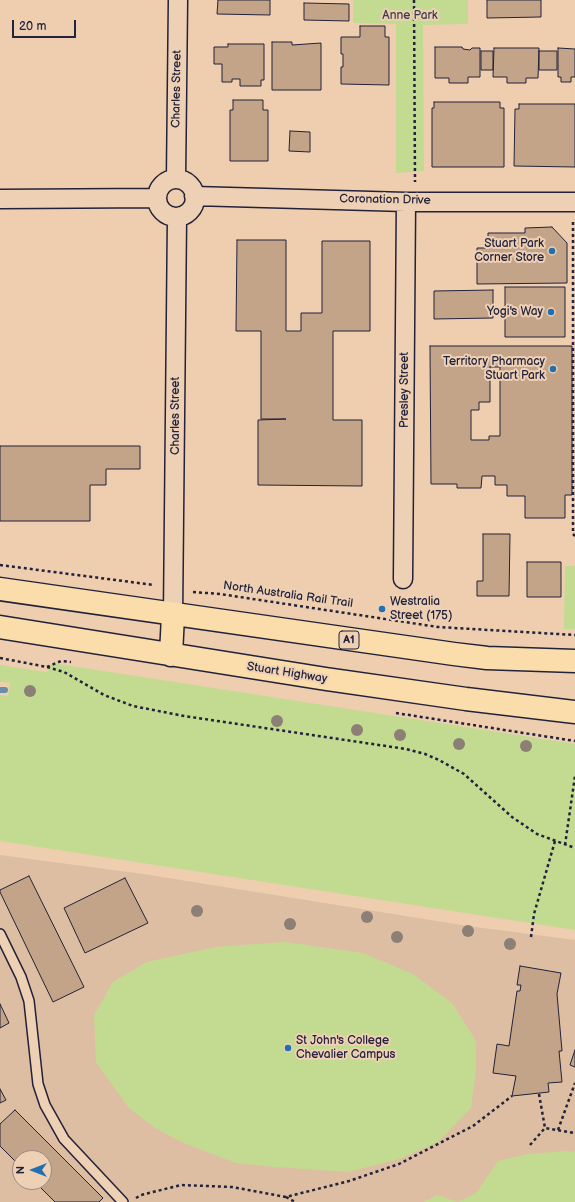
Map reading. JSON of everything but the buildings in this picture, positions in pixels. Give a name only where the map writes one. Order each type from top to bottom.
[{"type":"highway","name":"A1","points":[[0,589],[173,615],[487,658],[575,661]]},
{"type":"highway","points":[[171,654],[173,615]]},
{"type":"highway","name":"Stuart Highway","points":[[0,627],[458,698],[575,712]]},
{"type":"street","name":"Charles Street","points":[[176,179],[178,0]]},
{"type":"street","points":[[176,179],[186,182],[193,191],[194,196],[192,208],[188,212],[177,216],[163,212],[157,198],[161,187],[170,180],[176,179]]},
{"type":"street","name":"Coronation Drive","points":[[194,196],[410,201],[574,209]]},
{"type":"street","points":[[0,199],[157,198]]},
{"type":"street","name":"Presley Street","points":[[403,579],[410,201]]},
{"type":"street","name":"Charles Street","points":[[173,615],[175,589],[177,216]]},
{"type":"lane","points":[[0,934],[21,977],[29,1001],[38,1084],[45,1105],[57,1128],[68,1144],[123,1202]]},
{"type":"path","points":[[410,201],[414,0]]},
{"type":"path","points":[[574,209],[573,534],[575,536]]},
{"type":"path","name":"North Australia Rail Trail","points":[[0,565],[227,595],[438,626],[575,635]]},
{"type":"path","points":[[0,658],[59,671],[77,678],[104,695],[133,706],[224,723],[406,749],[425,754],[464,774],[526,827],[546,839],[575,848]]},
{"type":"path","points":[[565,845],[575,776]]},
{"type":"path","points":[[531,937],[534,914],[555,841]]},
{"type":"path","points":[[558,1130],[575,1083]]},
{"type":"path","points":[[539,1094],[545,1128]]},
{"type":"path","points":[[286,1197],[349,1181],[399,1164],[473,1126],[512,1096]]},
{"type":"path","points":[[545,1128],[575,1133]]},
{"type":"path","points":[[530,1145],[545,1128]]},
{"type":"path","points":[[131,1202],[141,1195],[181,1185],[232,1187],[286,1197],[295,1202]]},
{"type":"shaded area","name":"St John's College Chevalier Campus","points":[[0,855],[143,874],[468,926],[575,940],[575,1156],[532,1202],[0,1202]]},
{"type":"green space","name":"Anne Park","points":[[353,0],[468,0],[468,24],[423,25],[424,171],[396,173],[396,24],[353,23]]},
{"type":"green space","points":[[565,566],[575,566],[575,629],[564,629]]},
{"type":"green space","points":[[52,663],[575,744],[575,930],[0,841],[0,695],[8,696],[10,683],[0,682],[0,665],[47,672]]},
{"type":"green space","points":[[285,942],[363,953],[413,974],[452,1003],[476,1041],[476,1071],[471,1108],[438,1142],[399,1159],[348,1172],[236,1163],[184,1143],[155,1128],[129,1108],[96,1062],[94,1015],[113,982],[147,962],[216,947]]},
{"type":"green space","points":[[566,1151],[575,1152],[575,1202],[458,1202],[476,1193],[498,1161],[528,1154]]},
{"type":"green space","points":[[437,1195],[458,1202],[424,1202]]},
{"type":"waterway","points":[[0,690],[5,690]]},
{"type":"place","name":"Stuart Park Corner Store","points":[[552,251]]},
{"type":"place","name":"Yogi's Way","points":[[551,312]]},
{"type":"place","name":"Territory Pharmacy Stuart Park","points":[[553,369]]},
{"type":"place","name":"Westralia Street (175)","points":[[382,609]]},
{"type":"place","name":"St John's College Chevalier Campus","points":[[288,1048]]}]
